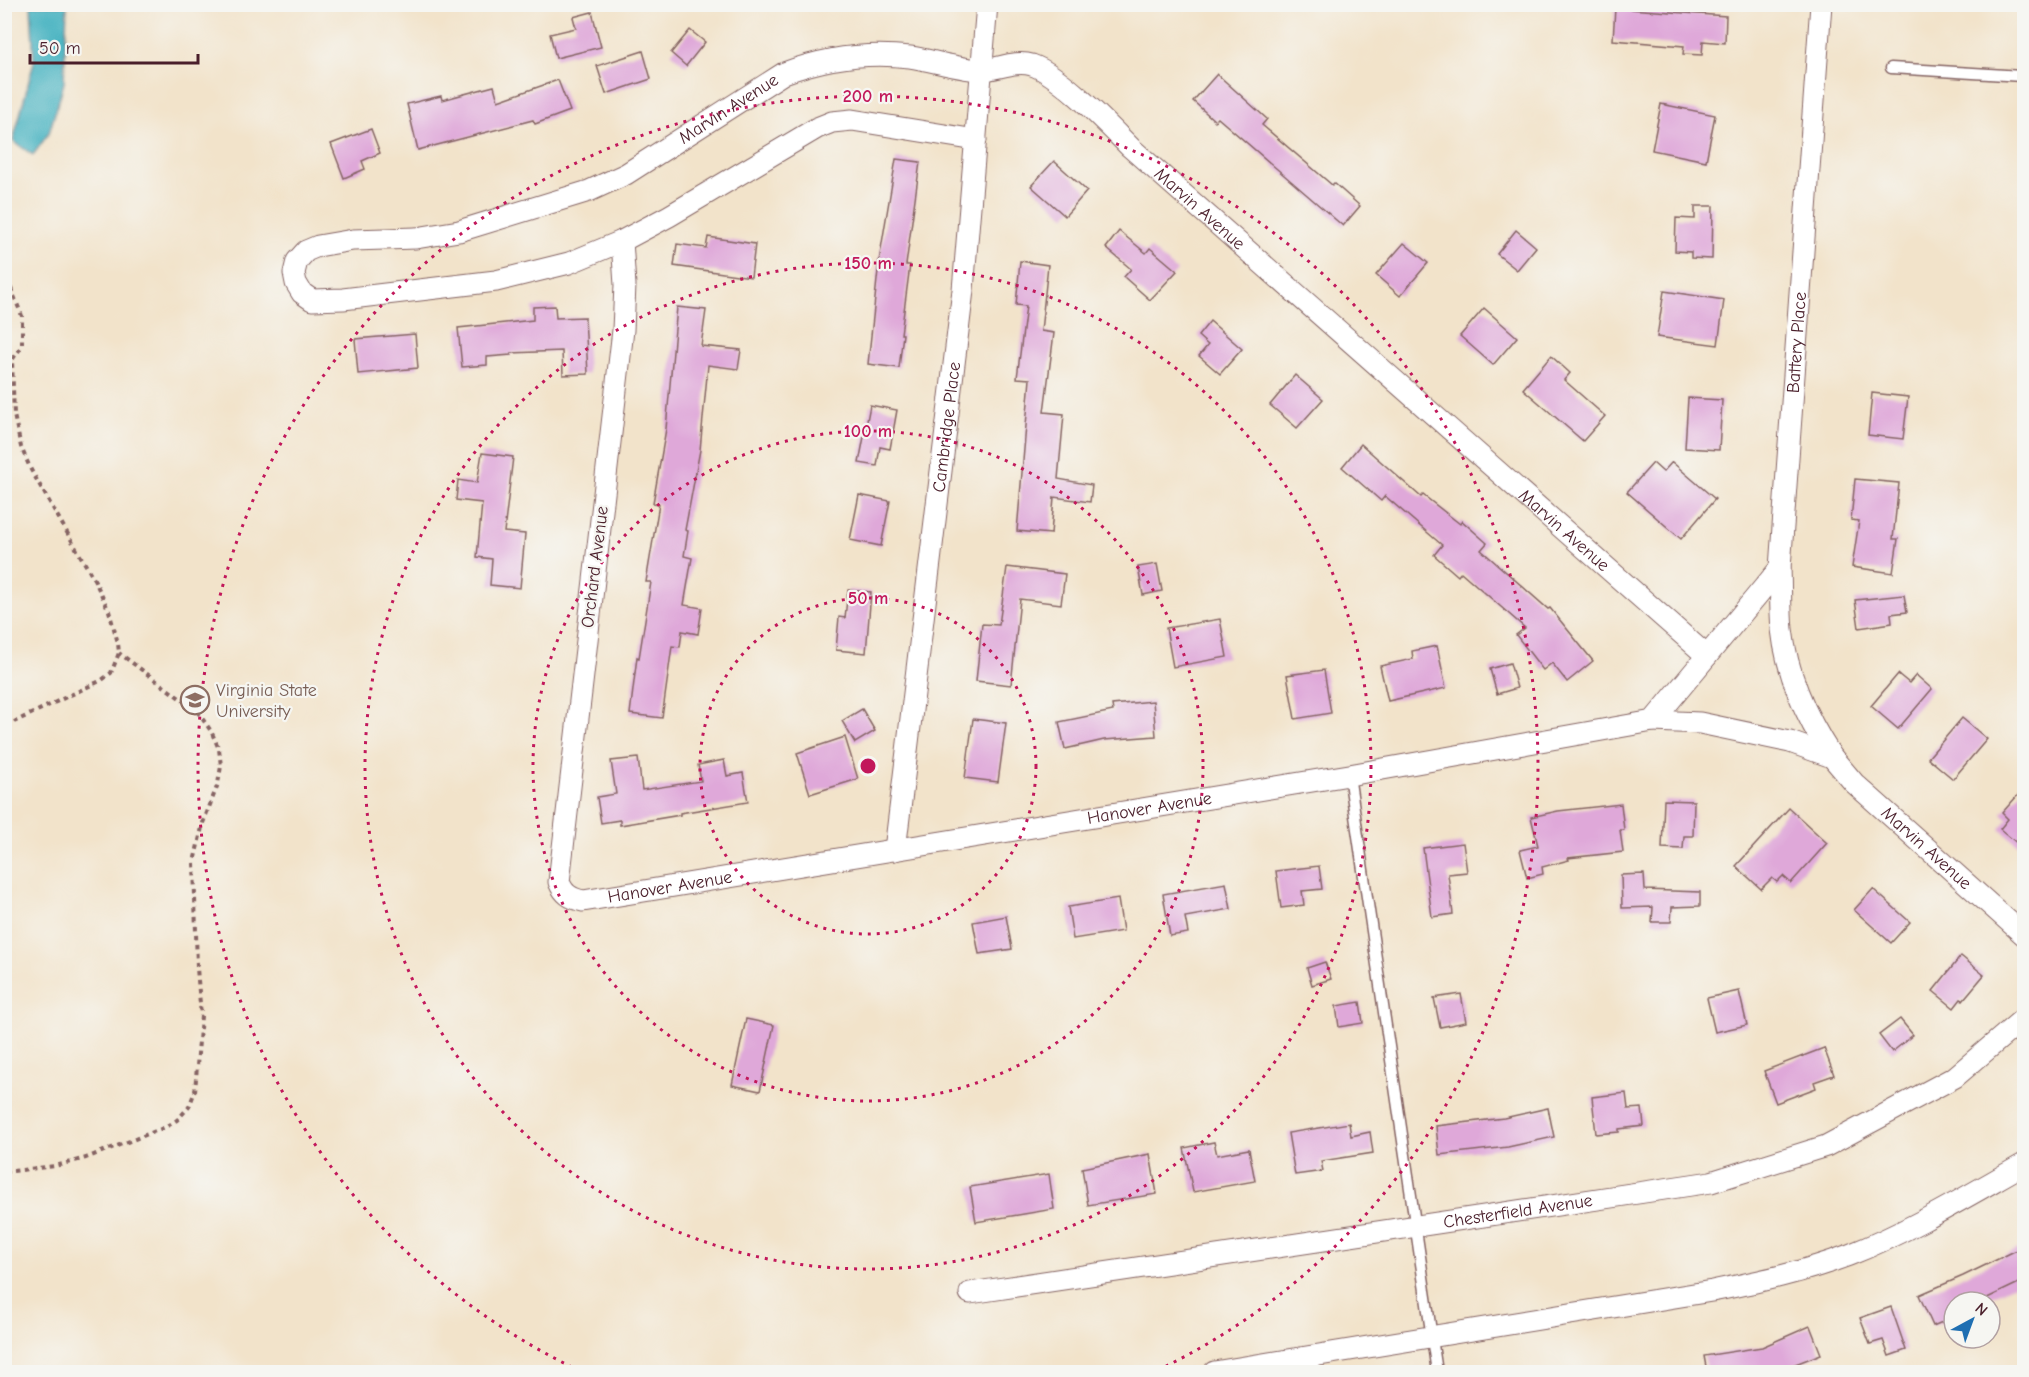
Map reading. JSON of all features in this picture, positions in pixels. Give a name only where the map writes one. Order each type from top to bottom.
[{"type":"street","name":"Cambridge Place","points":[[895,850],[963,290],[987,4]]},
{"type":"street","name":"Battery Place","points":[[1780,568],[1821,4]]},
{"type":"street","name":"Marvin Avenue","points":[[976,140],[852,120],[832,122],[817,128],[669,216],[622,241],[569,263],[517,277],[343,299],[312,300],[302,293],[296,283],[294,273],[297,261],[306,251],[318,246],[353,240],[416,238],[459,231],[589,191],[626,174],[784,73],[805,66],[839,58],[870,55],[909,57],[982,70],[1016,63],[1032,65],[1052,76],[1092,109],[1130,147],[1707,656]]},
{"type":"street","name":"Orchard Avenue","points":[[563,892],[559,882],[623,330],[625,285],[622,241]]},
{"type":"street","name":"Marvin Avenue","points":[[1780,568],[1782,629],[1789,664],[1803,705],[1832,757],[1854,783],[2025,935]]},
{"type":"street","points":[[1653,721],[1780,568]]},
{"type":"street","name":"Marvin Avenue","points":[[1653,721],[1700,723],[1750,733],[1791,742],[1832,757]]},
{"type":"street","name":"Hanover Avenue","points":[[563,892],[572,899],[583,901],[1349,775],[1653,721]]},
{"type":"street","name":"Chesterfield Avenue","points":[[970,1293],[1711,1182],[1826,1146],[1955,1077],[2025,1018]]},
{"type":"street","points":[[1214,1372],[1712,1292],[1769,1279],[1849,1256],[1929,1217],[2025,1164]]},
{"type":"lane","points":[[1891,68],[2022,76]]},
{"type":"lane","points":[[1349,775],[1437,1372]]},
{"type":"path","points":[[4,271],[22,316],[22,346],[12,360],[14,415],[21,447],[57,518],[95,581],[109,611],[119,653],[111,673],[102,680],[14,722]]},
{"type":"path","points":[[4,1172],[55,1166],[86,1158],[166,1127],[177,1120],[189,1107],[195,1091],[201,1016],[197,968],[194,862],[203,823],[218,784],[221,766],[219,748],[211,731],[197,711],[119,653]]},
{"type":"water","points":[[31,5],[67,5],[64,83],[49,133],[33,155],[13,141],[34,62]]},
{"type":"building","points":[[1615,8],[1726,16],[1725,43],[1703,41],[1702,55],[1683,54],[1684,46],[1613,40]]},
{"type":"building","points":[[592,12],[601,47],[556,58],[550,34],[576,28],[573,17]]},
{"type":"building","points":[[690,30],[705,42],[686,66],[671,53]]},
{"type":"building","points":[[643,51],[651,79],[606,94],[597,66]]},
{"type":"building","points":[[1217,74],[1267,119],[1262,125],[1360,206],[1343,226],[1218,118],[1215,121],[1193,101]]},
{"type":"building","points":[[558,80],[570,111],[535,124],[533,120],[418,150],[407,104],[441,96],[442,100],[494,86],[498,101]]},
{"type":"building","points":[[1661,104],[1715,115],[1706,161],[1652,150]]},
{"type":"building","points":[[371,129],[380,153],[362,161],[365,169],[344,178],[331,144]]},
{"type":"building","points":[[896,159],[920,162],[906,265],[910,265],[899,368],[868,364],[879,261]]},
{"type":"building","points":[[1054,161],[1087,191],[1065,216],[1031,186]]},
{"type":"building","points":[[1695,206],[1713,206],[1712,259],[1691,258],[1691,252],[1675,251],[1676,218],[1695,219]]},
{"type":"building","points":[[1516,230],[1536,247],[1517,270],[1497,254]]},
{"type":"building","points":[[1119,231],[1146,253],[1150,248],[1177,271],[1150,300],[1124,277],[1131,269],[1106,248]]},
{"type":"building","points":[[708,237],[755,244],[751,277],[674,266],[677,244],[706,248]]},
{"type":"building","points":[[1404,243],[1428,263],[1400,296],[1376,275]]},
{"type":"building","points":[[1020,261],[1048,265],[1041,331],[1054,333],[1044,412],[1064,414],[1058,479],[1092,485],[1090,502],[1054,497],[1051,534],[1017,531],[1030,379],[1017,378],[1026,306],[1016,305]]},
{"type":"building","points":[[1664,291],[1724,300],[1718,345],[1657,337]]},
{"type":"building","points":[[555,306],[556,318],[585,317],[588,374],[563,375],[562,351],[511,353],[511,355],[487,357],[487,365],[462,367],[458,328],[533,320],[533,307]]},
{"type":"building","points":[[677,307],[706,310],[701,346],[741,350],[738,369],[708,365],[700,450],[685,530],[688,531],[684,556],[692,558],[684,605],[702,608],[698,634],[682,631],[680,647],[672,646],[662,718],[630,714],[637,657],[639,658],[651,582],[646,582],[659,504],[653,503],[666,429]]},
{"type":"building","points":[[1484,308],[1517,337],[1493,365],[1460,336]]},
{"type":"building","points":[[1210,321],[1242,349],[1220,374],[1199,356],[1208,345],[1198,336]]},
{"type":"building","points":[[415,334],[418,368],[358,374],[355,339]]},
{"type":"building","points":[[1551,356],[1570,373],[1564,380],[1605,416],[1583,441],[1523,389]]},
{"type":"building","points":[[1295,375],[1323,399],[1297,428],[1270,405]]},
{"type":"building","points":[[1872,393],[1908,397],[1903,439],[1868,435]]},
{"type":"building","points":[[1688,398],[1722,400],[1719,450],[1685,448]]},
{"type":"building","points":[[870,405],[897,410],[890,449],[880,447],[877,466],[859,463]]},
{"type":"building","points":[[1361,444],[1421,497],[1423,495],[1460,524],[1462,521],[1487,543],[1481,550],[1548,609],[1550,608],[1593,661],[1567,682],[1552,663],[1543,670],[1516,635],[1525,628],[1461,572],[1458,576],[1434,555],[1442,545],[1385,496],[1381,501],[1342,467]]},
{"type":"building","points":[[482,453],[513,457],[504,532],[525,534],[520,588],[490,585],[492,559],[477,557],[482,503],[456,500],[458,480],[477,483]]},
{"type":"building","points":[[1672,462],[1715,499],[1681,539],[1627,492],[1653,463],[1663,472]]},
{"type":"building","points":[[1855,479],[1899,483],[1893,539],[1898,539],[1893,573],[1852,567],[1859,521],[1851,520]]},
{"type":"building","points":[[859,495],[890,501],[881,546],[850,540]]},
{"type":"building","points":[[1157,564],[1162,591],[1143,595],[1138,567]]},
{"type":"building","points":[[1007,567],[1065,574],[1061,604],[1020,599],[1011,685],[976,681],[982,624],[999,625]]},
{"type":"building","points":[[848,590],[871,592],[866,653],[836,650],[839,617],[845,618]]},
{"type":"building","points":[[1904,595],[1907,612],[1891,614],[1892,623],[1859,628],[1855,600]]},
{"type":"building","points":[[1220,619],[1227,657],[1173,667],[1166,628]]},
{"type":"building","points":[[1437,646],[1446,688],[1388,701],[1380,666],[1413,659],[1412,651]]},
{"type":"building","points":[[1510,663],[1517,688],[1497,694],[1490,669]]},
{"type":"building","points":[[1324,670],[1331,713],[1295,719],[1287,675]]},
{"type":"building","points":[[1898,674],[1909,683],[1916,675],[1932,689],[1898,729],[1871,706]]},
{"type":"building","points":[[1153,701],[1156,736],[1104,740],[1065,749],[1059,722],[1113,711],[1112,705]]},
{"type":"building","points":[[862,709],[875,731],[855,743],[842,721]]},
{"type":"building","points":[[1962,718],[1987,739],[1953,779],[1928,758]]},
{"type":"building","points":[[973,719],[1006,723],[998,782],[965,778]]},
{"type":"building","points":[[845,737],[858,779],[810,794],[797,753]]},
{"type":"building","points":[[638,758],[642,790],[701,781],[698,765],[724,760],[727,776],[743,773],[748,802],[620,825],[620,820],[601,823],[597,797],[616,794],[611,761]]},
{"type":"building","points":[[2025,787],[2025,850],[2000,829],[2008,819],[2002,813]]},
{"type":"building","points":[[1664,800],[1694,801],[1693,836],[1684,836],[1683,849],[1662,848]]},
{"type":"building","points":[[1621,804],[1624,830],[1620,830],[1623,852],[1568,858],[1569,860],[1542,867],[1543,874],[1527,878],[1520,850],[1538,846],[1531,817],[1558,811]]},
{"type":"building","points":[[1789,808],[1827,843],[1791,883],[1783,876],[1777,882],[1772,878],[1761,889],[1736,866]]},
{"type":"building","points":[[1463,843],[1467,872],[1448,874],[1453,914],[1432,917],[1423,848]]},
{"type":"building","points":[[1319,866],[1322,889],[1302,891],[1304,905],[1281,908],[1276,871]]},
{"type":"building","points":[[1644,874],[1645,890],[1700,892],[1700,906],[1672,907],[1671,922],[1652,922],[1653,907],[1622,908],[1621,875]]},
{"type":"building","points":[[1226,883],[1231,909],[1185,917],[1188,933],[1170,936],[1163,894]]},
{"type":"building","points":[[1873,889],[1910,922],[1891,943],[1854,910]]},
{"type":"building","points":[[1118,899],[1123,931],[1073,939],[1068,907]]},
{"type":"building","points":[[1006,916],[1012,949],[979,954],[973,922]]},
{"type":"building","points":[[1961,956],[1984,975],[1954,1008],[1933,991]]},
{"type":"building","points":[[1325,962],[1331,979],[1312,985],[1307,968]]},
{"type":"building","points":[[1739,991],[1747,1025],[1715,1032],[1707,998]]},
{"type":"building","points":[[1461,994],[1466,1022],[1440,1027],[1434,998]]},
{"type":"building","points":[[1360,1002],[1363,1023],[1339,1027],[1336,1006]]},
{"type":"building","points":[[746,1019],[774,1025],[760,1091],[732,1085]]},
{"type":"building","points":[[1900,1019],[1913,1035],[1892,1052],[1879,1035]]},
{"type":"building","points":[[1824,1048],[1834,1075],[1814,1082],[1816,1088],[1776,1103],[1764,1071]]},
{"type":"building","points":[[1626,1093],[1628,1109],[1642,1108],[1644,1126],[1619,1129],[1619,1132],[1596,1134],[1592,1097]]},
{"type":"building","points":[[1548,1108],[1554,1137],[1508,1147],[1439,1155],[1436,1126],[1504,1118]]},
{"type":"building","points":[[1349,1123],[1351,1136],[1370,1132],[1373,1153],[1321,1161],[1323,1171],[1295,1175],[1288,1133]]},
{"type":"building","points":[[1214,1142],[1217,1155],[1249,1149],[1255,1181],[1193,1192],[1184,1148]]},
{"type":"building","points":[[1150,1154],[1157,1194],[1088,1205],[1082,1168]]},
{"type":"building","points":[[1049,1174],[1054,1209],[976,1222],[970,1187]]},
{"type":"building","points":[[2025,1246],[2025,1280],[2002,1291],[1942,1290],[1942,1322],[1933,1326],[1919,1295]]},
{"type":"building","points":[[1891,1307],[1906,1350],[1889,1356],[1883,1340],[1870,1344],[1860,1318]]},
{"type":"building","points":[[1810,1326],[1821,1354],[1775,1372],[1707,1372],[1704,1356],[1762,1347]]},
{"type":"place","name":"Virginia State University","points":[[195,700]]}]
